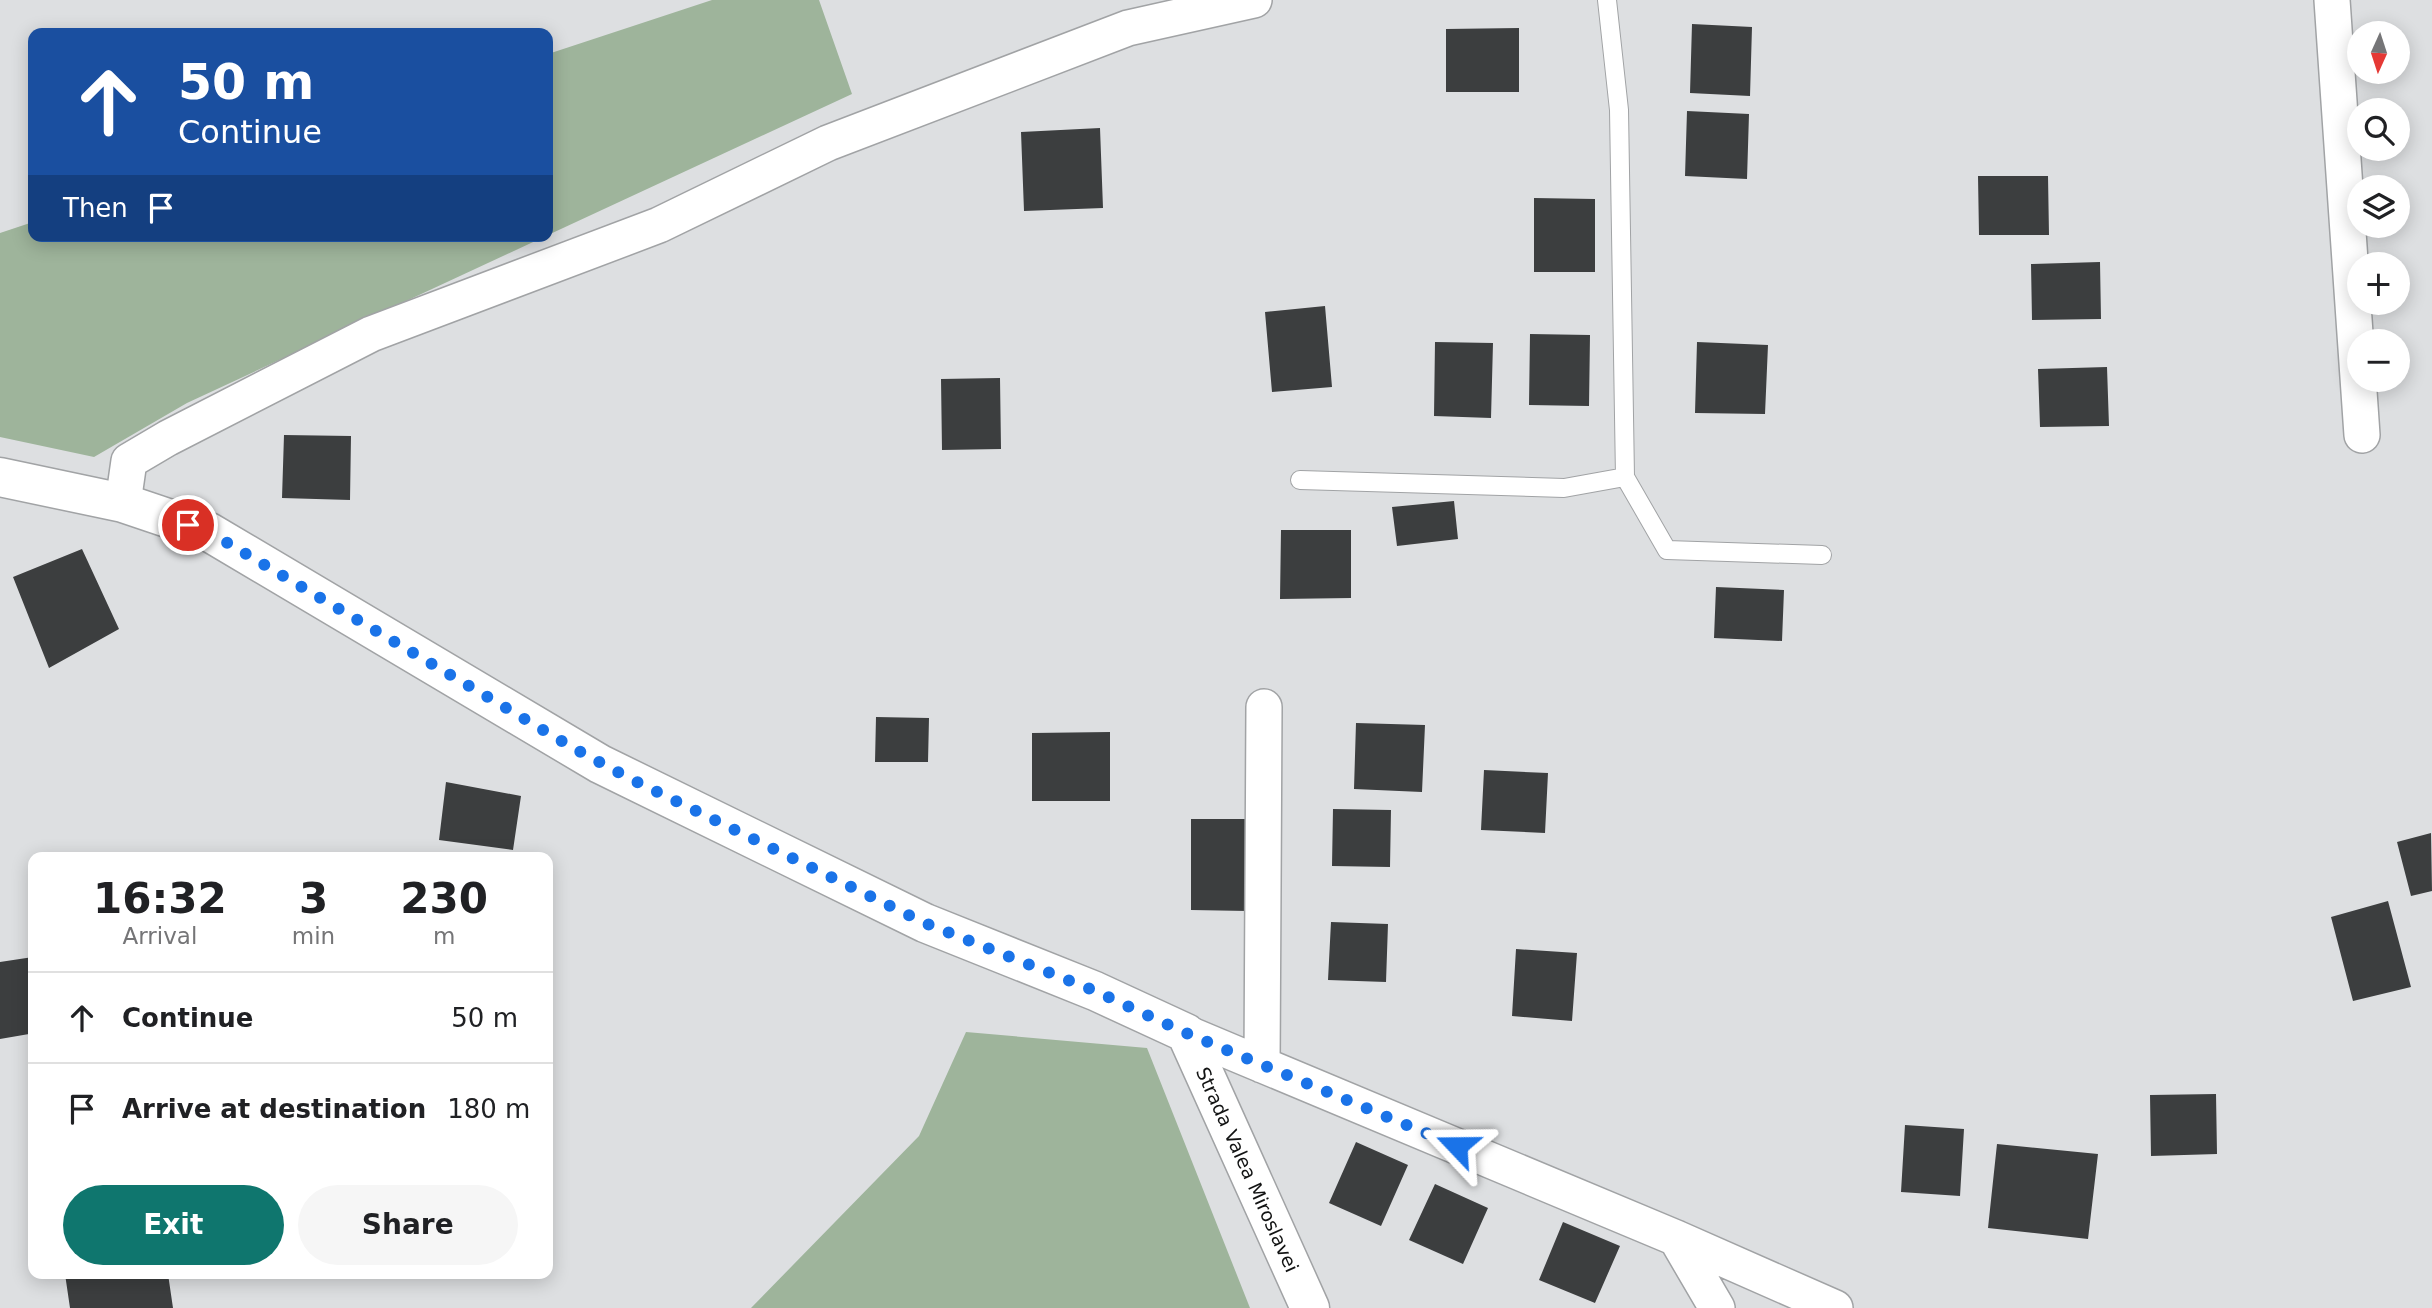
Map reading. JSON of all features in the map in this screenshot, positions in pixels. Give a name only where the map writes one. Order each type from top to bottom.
[{"type":"street","points":[[123,503],[129,461],[168,438],[371,334],[659,225],[828,143],[1128,28],[1254,0]]},
{"type":"street","points":[[2332,0],[2362,435]]},
{"type":"street","points":[[0,477],[123,503],[209,532],[600,764],[925,923],[1095,991],[1186,1033],[1676,1238],[1835,1308]]},
{"type":"street","points":[[1262,1065],[1264,707]]},
{"type":"street","name":"Strada Valea Miroslavei","points":[[1186,1033],[1310,1308]]},
{"type":"street","points":[[1676,1238],[1717,1308]]},
{"type":"lane","points":[[1607,0],[1619,110],[1625,477],[1667,550],[1822,555]]},
{"type":"lane","points":[[1300,480],[1564,488],[1625,477]]},
{"type":"green space","points":[[712,0],[819,0],[852,94],[553,233],[553,52]]},
{"type":"green space","points":[[28,224],[28,242],[533,242],[187,403],[94,457],[0,437],[0,233]]},
{"type":"green space","points":[[966,1032],[1147,1048],[1250,1308],[751,1308],[919,1136]]},
{"type":"building","points":[[1692,24],[1752,27],[1750,96],[1690,93]]},
{"type":"building","points":[[1519,28],[1519,92],[1446,92],[1446,29]]},
{"type":"building","points":[[1687,111],[1749,114],[1747,179],[1685,176]]},
{"type":"building","points":[[1100,128],[1103,208],[1024,211],[1021,132]]},
{"type":"building","points":[[1978,176],[2048,176],[2049,235],[1979,235]]},
{"type":"building","points":[[1534,198],[1595,199],[1595,272],[1534,272]]},
{"type":"building","points":[[2100,262],[2101,319],[2032,320],[2031,264]]},
{"type":"building","points":[[1325,306],[1332,387],[1272,392],[1265,312]]},
{"type":"building","points":[[1530,334],[1590,335],[1589,406],[1529,405]]},
{"type":"building","points":[[1435,342],[1493,343],[1491,418],[1434,416]]},
{"type":"building","points":[[1697,342],[1768,345],[1765,414],[1695,413]]},
{"type":"building","points":[[2107,367],[2109,426],[2040,427],[2038,369]]},
{"type":"building","points":[[1000,378],[1001,449],[942,450],[941,379]]},
{"type":"building","points":[[284,435],[351,436],[350,500],[282,498]]},
{"type":"building","points":[[1454,501],[1458,539],[1397,546],[1392,507]]},
{"type":"building","points":[[1281,530],[1351,530],[1351,598],[1280,599]]},
{"type":"building","points":[[82,549],[119,629],[49,668],[13,577]]},
{"type":"building","points":[[1716,587],[1784,590],[1782,641],[1714,638]]},
{"type":"building","points":[[876,717],[929,718],[928,762],[875,762]]},
{"type":"building","points":[[1356,723],[1425,725],[1422,792],[1354,789]]},
{"type":"building","points":[[1110,732],[1110,801],[1032,801],[1032,733]]},
{"type":"building","points":[[1484,770],[1548,773],[1545,833],[1481,830]]},
{"type":"building","points":[[446,782],[521,796],[513,850],[439,840]]},
{"type":"building","points":[[1333,809],[1391,810],[1390,867],[1332,866]]},
{"type":"building","points":[[1191,819],[1249,819],[1248,911],[1191,910]]},
{"type":"building","points":[[2431,833],[2432,891],[2411,896],[2397,842]]},
{"type":"building","points":[[2388,901],[2411,987],[2353,1001],[2331,917]]},
{"type":"building","points":[[1331,922],[1388,924],[1386,982],[1328,980]]},
{"type":"building","points":[[1516,949],[1577,953],[1572,1021],[1512,1016]]},
{"type":"building","points":[[28,958],[28,1034],[0,1039],[0,962]]},
{"type":"building","points":[[2216,1094],[2217,1154],[2151,1156],[2150,1095]]},
{"type":"building","points":[[1905,1125],[1964,1129],[1960,1196],[1901,1192]]},
{"type":"building","points":[[1356,1142],[1408,1165],[1381,1226],[1329,1203]]},
{"type":"building","points":[[1997,1144],[2098,1154],[2088,1239],[1988,1228]]},
{"type":"building","points":[[1435,1184],[1488,1208],[1463,1264],[1409,1240]]},
{"type":"building","points":[[1563,1222],[1620,1246],[1595,1303],[1539,1280]]},
{"type":"building","points":[[66,1279],[169,1279],[173,1308],[70,1308]]},
{"type":"route","points":[[188,525],[209,532],[600,764],[875,899],[925,923],[1095,991],[1186,1033],[1457,1146]]}]
